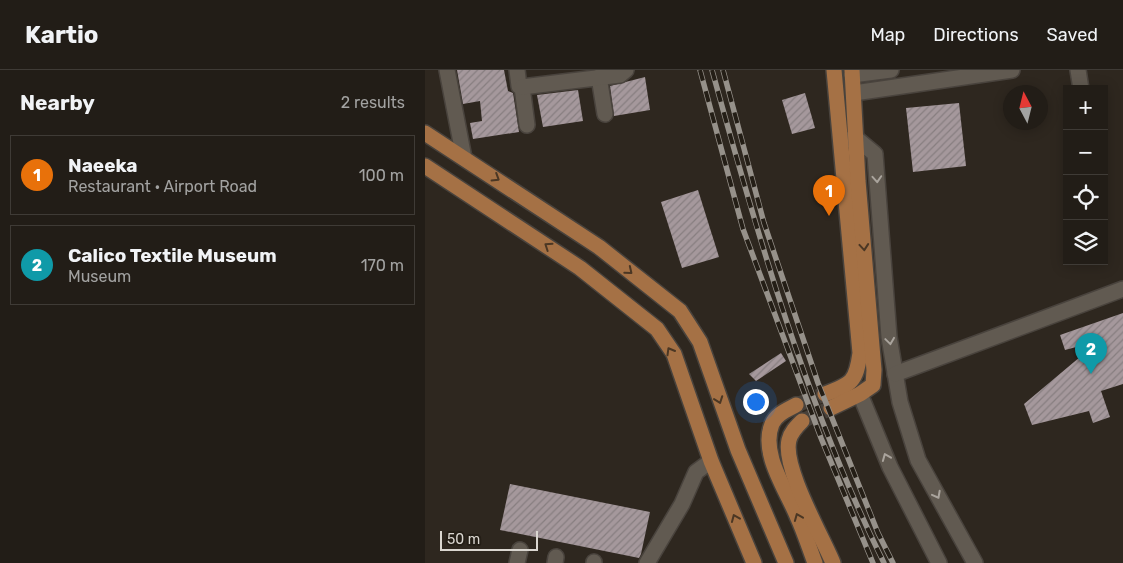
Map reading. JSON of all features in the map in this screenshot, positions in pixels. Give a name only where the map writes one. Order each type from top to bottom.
[{"type":"main road","points":[[834,70],[842,140],[852,178],[874,370],[873,384],[860,394],[828,401],[857,375],[860,354],[852,178],[857,139],[852,72]]},
{"type":"main road","points":[[425,133],[599,247],[679,311],[700,342],[738,450],[786,563]]},
{"type":"main road","points":[[425,166],[580,268],[657,329],[673,354],[711,461],[754,563]]},
{"type":"main road","points":[[795,405],[778,415],[772,423],[770,449],[815,563]]},
{"type":"main road","points":[[801,421],[791,432],[788,442],[793,474],[833,563]]},
{"type":"street","points":[[447,70],[464,158]]},
{"type":"street","points":[[517,70],[519,86],[522,87],[527,125]]},
{"type":"street","points":[[522,87],[620,75],[626,70]]},
{"type":"street","points":[[852,72],[891,70]]},
{"type":"street","points":[[854,93],[1012,70]]},
{"type":"street","points":[[1078,70],[1080,85]]},
{"type":"street","points":[[599,77],[605,114]]},
{"type":"street","points":[[842,140],[857,139],[875,154],[889,337],[900,402],[918,460],[975,563]]},
{"type":"street","points":[[895,374],[1123,289]]},
{"type":"street","points":[[860,394],[890,468],[939,563]]},
{"type":"street","points":[[647,563],[682,504],[696,472],[711,461]]},
{"type":"building","points":[[457,70],[504,70],[508,91],[513,93],[519,132],[473,139],[470,123],[482,121],[480,101],[463,104]]},
{"type":"building","points":[[645,77],[650,110],[614,116],[610,86]]},
{"type":"building","points":[[578,90],[583,121],[543,127],[537,95]]},
{"type":"building","points":[[805,93],[815,128],[792,134],[782,100]]},
{"type":"building","points":[[959,103],[966,166],[913,172],[906,108]]},
{"type":"building","points":[[698,190],[719,257],[682,268],[661,202]]},
{"type":"building","points":[[1123,313],[1123,384],[1101,391],[1110,417],[1093,423],[1089,411],[1032,425],[1024,404],[1099,341],[1065,350],[1060,335]]},
{"type":"building","points":[[781,353],[786,361],[756,381],[749,374]]},
{"type":"building","points":[[510,484],[650,512],[639,558],[500,530]]},
{"type":"tunnel","points":[[796,405],[825,394]]},
{"type":"tunnel","points":[[802,421],[831,408]]},
{"type":"railway","points":[[700,70],[743,229],[821,438],[873,563]]},
{"type":"railway","points":[[712,70],[747,196],[786,321],[831,444],[856,504],[884,563]]},
{"type":"railway","points":[[723,70],[764,223],[818,383],[878,533],[893,563]]},
{"type":"place","name":"Naeeka","points":[[829,216]]},
{"type":"place","name":"Calico Textile Museum","points":[[1091,374]]}]
